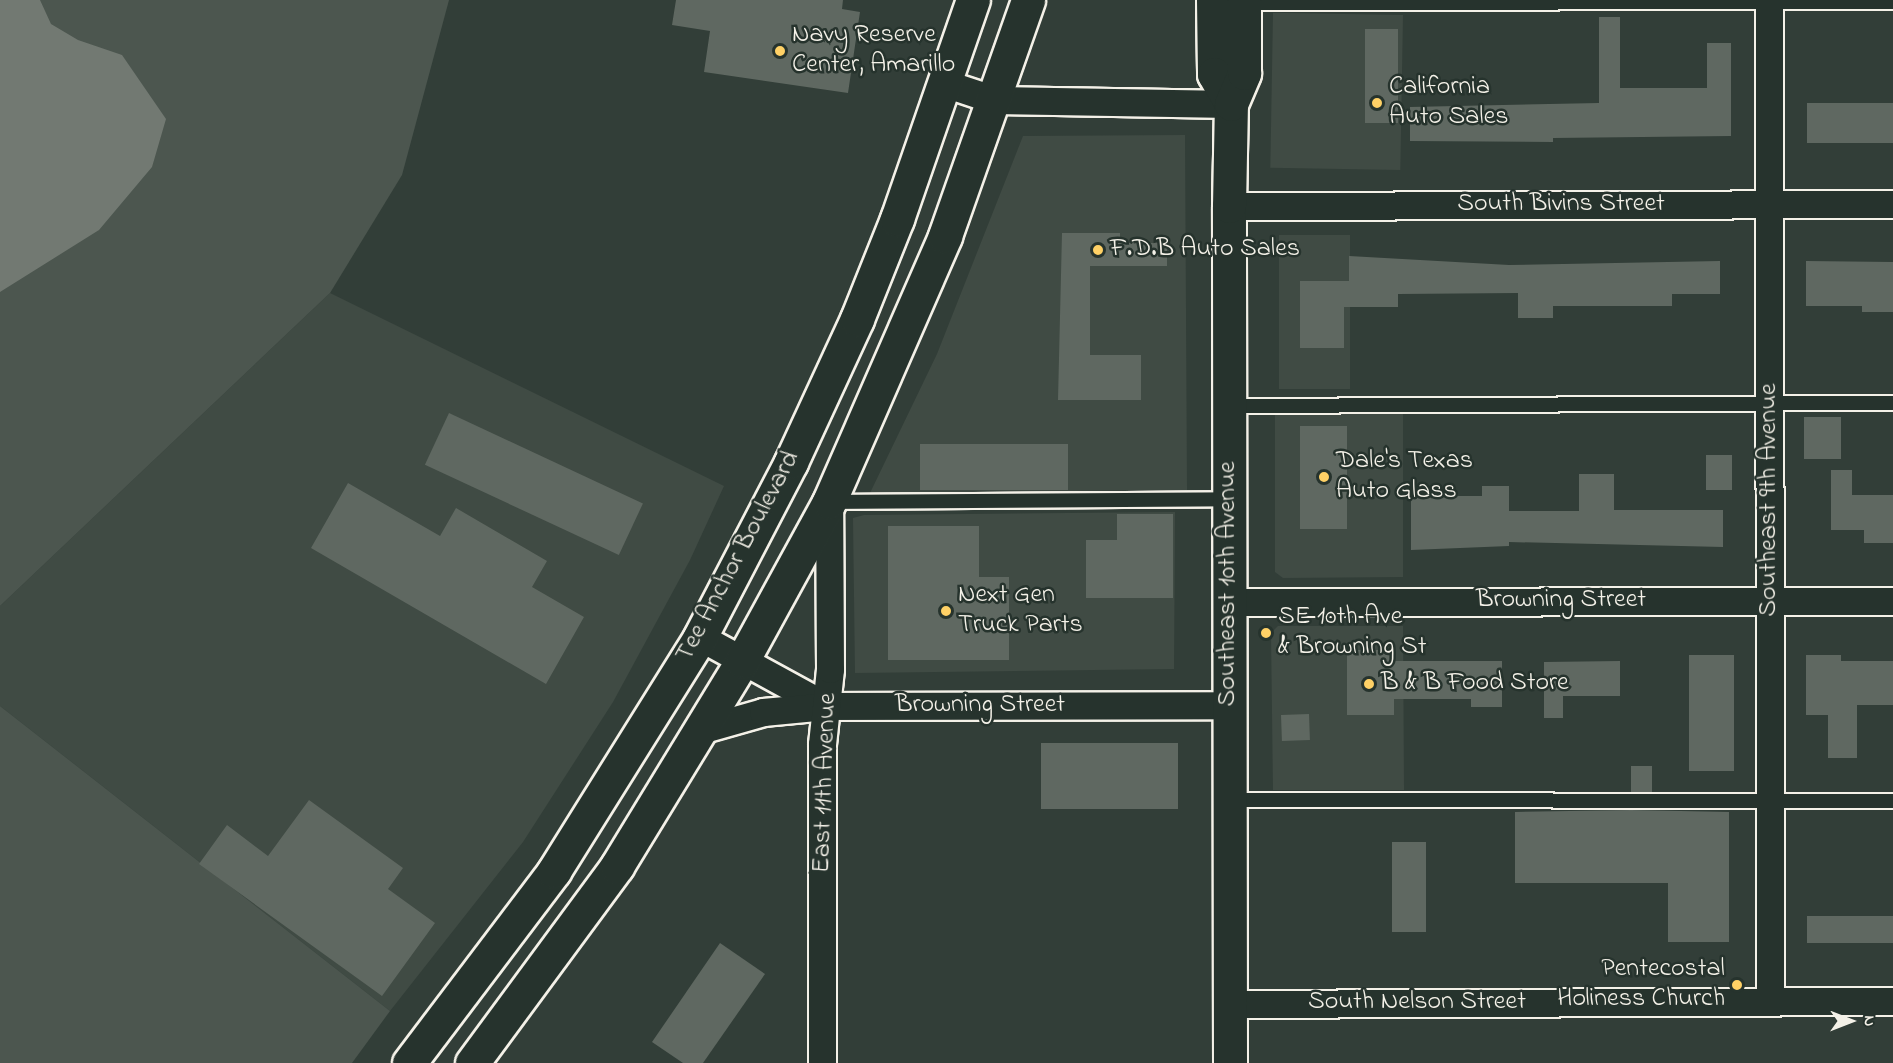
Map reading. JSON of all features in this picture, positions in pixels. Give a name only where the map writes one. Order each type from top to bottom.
[{"type":"main road","name":"Tee Anchor Boulevard","points":[[409,1063],[554,871],[700,637],[830,380],[897,219],[947,84],[973,0]]},
{"type":"main road","name":"Tee Anchor Boulevard","points":[[472,1063],[617,866],[742,661],[829,502],[945,236],[995,100],[1028,0]]},
{"type":"main road","points":[[1231,104],[1214,74],[1234,1]]},
{"type":"main road","name":"Southeast 10th Avenue","points":[[1230,1063],[1229,206],[1231,104]]},
{"type":"street","name":"Southeast 9th Avenue","points":[[1769,1],[1770,1000]]},
{"type":"street","points":[[947,84],[995,100],[1231,104]]},
{"type":"street","name":"South Bivins Street","points":[[1229,206],[1893,204]]},
{"type":"street","name":"East 11th Avenue","points":[[822,1063],[826,706],[830,669],[829,502]]},
{"type":"street","name":"Browning Street","points":[[1230,602],[1893,601]]},
{"type":"street","name":"Browning Street","points":[[700,637],[826,706],[1230,705]]},
{"type":"street","points":[[700,730],[746,716],[826,706]]},
{"type":"street","name":"South Nelson Street","points":[[1230,1004],[1893,1000]]},
{"type":"lane","points":[[1234,1],[1893,2]]},
{"type":"lane","points":[[1229,406],[1893,403]]},
{"type":"lane","points":[[829,502],[1229,499]]},
{"type":"lane","points":[[1229,800],[1893,801]]},
{"type":"shaded area","points":[[0,0],[449,0],[402,175],[330,293],[0,606]]},
{"type":"shaded area","points":[[0,0],[40,0],[51,24],[78,40],[122,55],[166,119],[152,167],[99,230],[0,292]]},
{"type":"shaded area","points":[[1273,13],[1403,15],[1400,170],[1270,168]]},
{"type":"shaded area","points":[[1185,135],[1187,490],[870,493],[937,354],[1023,136]]},
{"type":"shaded area","points":[[1279,235],[1350,235],[1350,389],[1279,389]]},
{"type":"shaded area","points":[[330,293],[724,486],[690,560],[613,702],[523,842],[390,1011],[0,706],[0,606]]},
{"type":"shaded area","points":[[1275,414],[1403,414],[1403,577],[1283,578],[1275,572]]},
{"type":"shaded area","points":[[1175,512],[1174,669],[855,673],[853,518],[864,515]]},
{"type":"shaded area","points":[[1278,626],[1403,626],[1404,790],[1273,790],[1271,633]]},
{"type":"shaded area","points":[[0,706],[390,1011],[352,1063],[0,1063]]},
{"type":"building","name":"Navy Reserve Center, Amarillo","points":[[676,0],[843,0],[842,9],[860,12],[848,93],[704,72],[710,31],[672,25]]},
{"type":"building","points":[[1599,17],[1620,17],[1620,88],[1707,88],[1707,43],[1731,43],[1731,136],[1553,138],[1553,142],[1410,141],[1410,107],[1599,103]]},
{"type":"building","points":[[1365,29],[1398,29],[1398,123],[1365,123]]},
{"type":"building","points":[[1807,103],[1893,103],[1893,143],[1807,143]]},
{"type":"building","points":[[1062,233],[1120,233],[1120,243],[1167,243],[1167,266],[1090,266],[1090,355],[1141,355],[1141,400],[1058,400]]},
{"type":"building","points":[[1349,256],[1509,265],[1720,261],[1720,294],[1672,294],[1672,306],[1553,306],[1553,318],[1518,318],[1518,293],[1398,294],[1398,307],[1344,307],[1344,348],[1300,348],[1300,281],[1349,281]]},
{"type":"building","points":[[1806,261],[1893,262],[1893,312],[1862,312],[1862,306],[1806,306]]},
{"type":"building","points":[[449,413],[643,503],[619,555],[425,465]]},
{"type":"building","points":[[1804,417],[1841,417],[1841,459],[1804,459]]},
{"type":"building","points":[[1300,426],[1347,426],[1347,529],[1300,529]]},
{"type":"building","points":[[920,444],[1068,444],[1068,490],[920,490]]},
{"type":"building","points":[[1706,455],[1732,455],[1732,490],[1706,490]]},
{"type":"building","points":[[1831,470],[1852,470],[1852,495],[1893,495],[1893,543],[1864,543],[1864,530],[1831,530]]},
{"type":"building","points":[[1579,474],[1614,474],[1614,510],[1723,510],[1723,547],[1509,542],[1509,546],[1411,550],[1411,496],[1482,496],[1482,486],[1509,486],[1509,511],[1579,511]]},
{"type":"building","points":[[348,483],[440,536],[456,508],[547,561],[532,587],[584,617],[546,684],[311,548]]},
{"type":"building","points":[[1117,514],[1173,514],[1173,598],[1086,598],[1086,540],[1117,540]]},
{"type":"building","points":[[888,526],[979,526],[979,577],[1009,577],[1009,660],[888,660]]},
{"type":"building","points":[[1347,650],[1394,650],[1394,661],[1502,661],[1502,707],[1471,707],[1471,699],[1394,699],[1394,715],[1347,715]]},
{"type":"building","points":[[1689,655],[1734,655],[1734,771],[1689,771]]},
{"type":"building","points":[[1806,655],[1841,655],[1841,661],[1893,661],[1893,705],[1857,705],[1857,758],[1828,758],[1828,715],[1806,715]]},
{"type":"building","points":[[1620,661],[1620,696],[1563,696],[1563,718],[1544,718],[1544,662]]},
{"type":"building","points":[[1309,714],[1310,740],[1282,741],[1281,715]]},
{"type":"building","points":[[1041,743],[1178,743],[1178,809],[1041,809]]},
{"type":"building","points":[[1631,766],[1652,766],[1652,792],[1631,792]]},
{"type":"building","points":[[309,800],[403,868],[388,889],[435,923],[382,996],[199,864],[227,825],[268,856]]},
{"type":"building","points":[[1631,810],[1729,812],[1729,942],[1668,942],[1668,883],[1515,883],[1515,812]]},
{"type":"building","points":[[1392,842],[1426,842],[1426,932],[1392,932]]},
{"type":"building","points":[[1807,916],[1893,916],[1893,943],[1807,943]]},
{"type":"building","points":[[720,943],[765,974],[703,1063],[683,1063],[652,1042]]},
{"type":"place","name":"Navy Reserve Center, Amarillo","points":[[780,51]]},
{"type":"place","name":"California Auto Sales","points":[[1377,103]]},
{"type":"place","name":"F.D.B Auto Sales","points":[[1098,250]]},
{"type":"place","name":"Dale's Texas Auto Glass","points":[[1324,477]]},
{"type":"place","name":"Next Gen Truck Parts","points":[[946,611]]},
{"type":"place","name":"SE 10th Ave & Browning St","points":[[1266,633]]},
{"type":"place","name":"B & B Food Store","points":[[1369,684]]},
{"type":"place","name":"Pentecostal Holiness Church","points":[[1737,985]]}]
